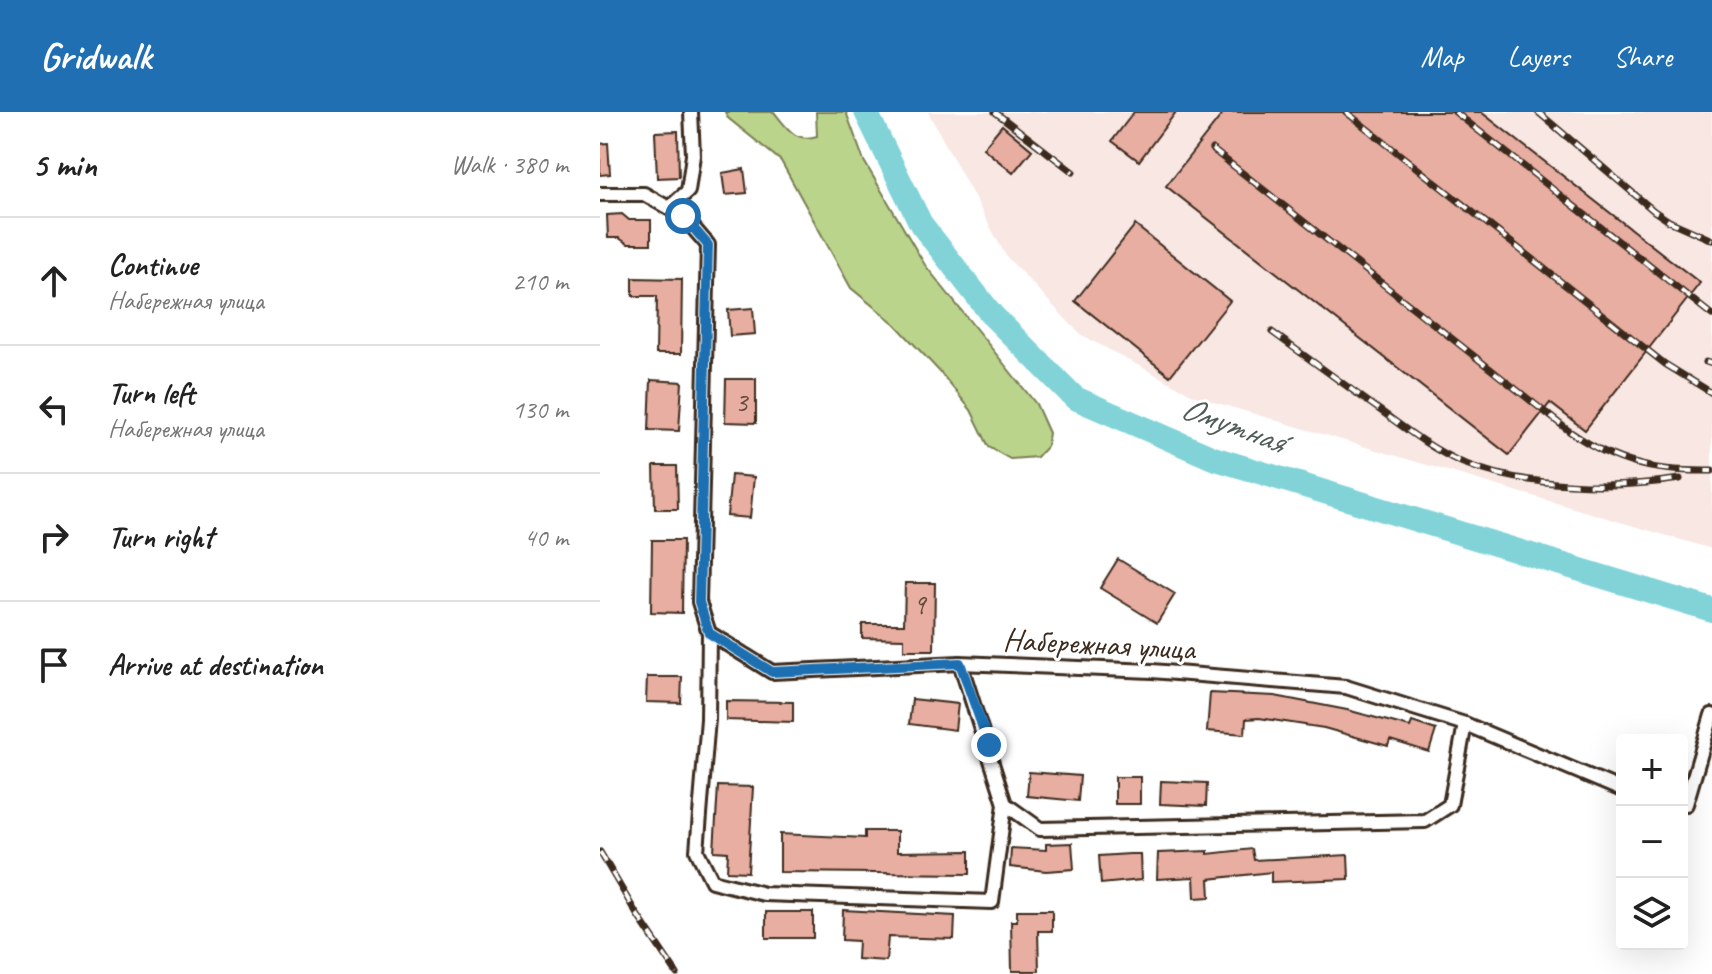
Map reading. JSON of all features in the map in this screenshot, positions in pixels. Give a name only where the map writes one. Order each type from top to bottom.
[{"type":"street","points":[[669,208],[688,191],[693,155],[691,112]]},
{"type":"street","points":[[600,194],[644,194],[683,216],[708,245],[699,602],[709,633],[708,719],[697,851],[712,881],[764,894],[992,902],[1005,804],[960,663]]},
{"type":"street","name":"Набережная улица","points":[[709,633],[772,672],[960,663],[1152,671],[1346,687],[1465,724],[1616,787]]},
{"type":"street","points":[[1688,797],[1712,715]]},
{"type":"street","points":[[1005,804],[1040,829],[1425,821],[1450,805],[1465,724]]},
{"type":"shaded area","points":[[928,112],[1712,112],[1712,549],[1197,397],[1080,334],[1006,256]]},
{"type":"green space","points":[[725,112],[774,112],[792,133],[809,138],[817,136],[816,112],[846,112],[864,161],[925,265],[1036,404],[1049,433],[1047,446],[1037,457],[1010,459],[989,447],[971,410],[940,372],[895,324],[851,288],[781,161],[728,118]]},
{"type":"building","points":[[1134,112],[1176,112],[1139,161],[1112,141]]},
{"type":"building","points":[[1224,112],[1481,112],[1700,283],[1585,430],[1550,403],[1509,455],[1166,186]]},
{"type":"building","points":[[1002,125],[1032,150],[1013,173],[983,148]]},
{"type":"building","points":[[678,131],[679,177],[657,178],[655,132]]},
{"type":"building","points":[[608,143],[610,174],[600,175],[600,144]]},
{"type":"building","points":[[744,169],[747,193],[725,195],[722,173]]},
{"type":"building","points":[[622,214],[629,220],[651,220],[651,244],[628,244],[619,238],[608,238],[607,215]]},
{"type":"building","points":[[1135,225],[1230,301],[1170,376],[1075,301]]},
{"type":"building","points":[[633,278],[682,279],[681,354],[656,354],[657,296],[633,296]]},
{"type":"building","points":[[753,308],[755,334],[730,336],[728,310]]},
{"type":"building","points":[[726,379],[756,379],[756,423],[725,422]]},
{"type":"building","points":[[651,380],[682,382],[679,431],[649,430]]},
{"type":"building","points":[[654,466],[677,466],[678,509],[655,509]]},
{"type":"building","points":[[731,475],[754,477],[750,518],[727,516]]},
{"type":"building","points":[[652,540],[683,540],[682,613],[651,612]]},
{"type":"building","points":[[1118,559],[1175,594],[1157,623],[1100,588]]},
{"type":"building","points":[[905,583],[935,583],[934,650],[904,650],[904,639],[862,638],[862,624],[904,624]]},
{"type":"building","points":[[647,677],[682,677],[681,703],[646,702]]},
{"type":"building","points":[[1210,693],[1275,696],[1347,710],[1410,727],[1412,722],[1436,730],[1429,752],[1390,740],[1388,746],[1324,728],[1259,718],[1246,719],[1245,734],[1207,731]]},
{"type":"building","points":[[912,699],[958,704],[955,730],[909,724]]},
{"type":"building","points":[[726,701],[793,702],[793,722],[726,720]]},
{"type":"building","points":[[1029,772],[1080,776],[1078,801],[1027,796]]},
{"type":"building","points":[[1115,777],[1140,777],[1140,804],[1115,804]]},
{"type":"building","points":[[1161,781],[1207,783],[1206,806],[1160,804]]},
{"type":"building","points":[[718,786],[753,787],[748,872],[727,871],[728,852],[714,851]]},
{"type":"building","points":[[865,831],[897,831],[897,852],[970,851],[970,874],[780,872],[780,834],[865,838]]},
{"type":"building","points":[[1072,843],[1074,869],[1046,871],[1010,867],[1011,848],[1046,850],[1046,844]]},
{"type":"building","points":[[1252,849],[1254,860],[1348,855],[1349,879],[1271,882],[1271,872],[1209,879],[1210,897],[1195,898],[1194,877],[1157,879],[1158,853],[1208,851],[1208,854]]},
{"type":"building","points":[[1140,854],[1141,880],[1101,884],[1099,856]]},
{"type":"building","points":[[843,910],[955,916],[954,939],[888,937],[886,961],[857,959],[858,941],[842,940]]},
{"type":"building","points":[[1017,910],[1052,910],[1052,931],[1038,931],[1039,971],[1012,971],[1011,921],[1017,921]]},
{"type":"building","points":[[766,912],[813,912],[813,938],[766,938]]},
{"type":"waterway","name":"Омутна́я","points":[[866,112],[921,224],[992,315],[1075,398],[1213,458],[1712,610]]},
{"type":"railway","points":[[995,112],[1073,172]]},
{"type":"railway","points":[[1346,112],[1665,364],[1712,393]]},
{"type":"railway","points":[[1455,112],[1712,315]]},
{"type":"railway","points":[[1538,112],[1654,211],[1712,240]]},
{"type":"railway","points":[[1212,149],[1569,431],[1603,451],[1636,464],[1672,470],[1712,471]]},
{"type":"railway","points":[[1272,332],[1410,432],[1463,463],[1542,482],[1599,485],[1680,479]]},
{"type":"railway","points":[[1706,362],[1712,364]]},
{"type":"railway","points":[[600,852],[677,974]]},
{"type":"route","points":[[683,216],[708,245],[699,602],[709,633],[772,672],[960,663],[989,745]]}]
